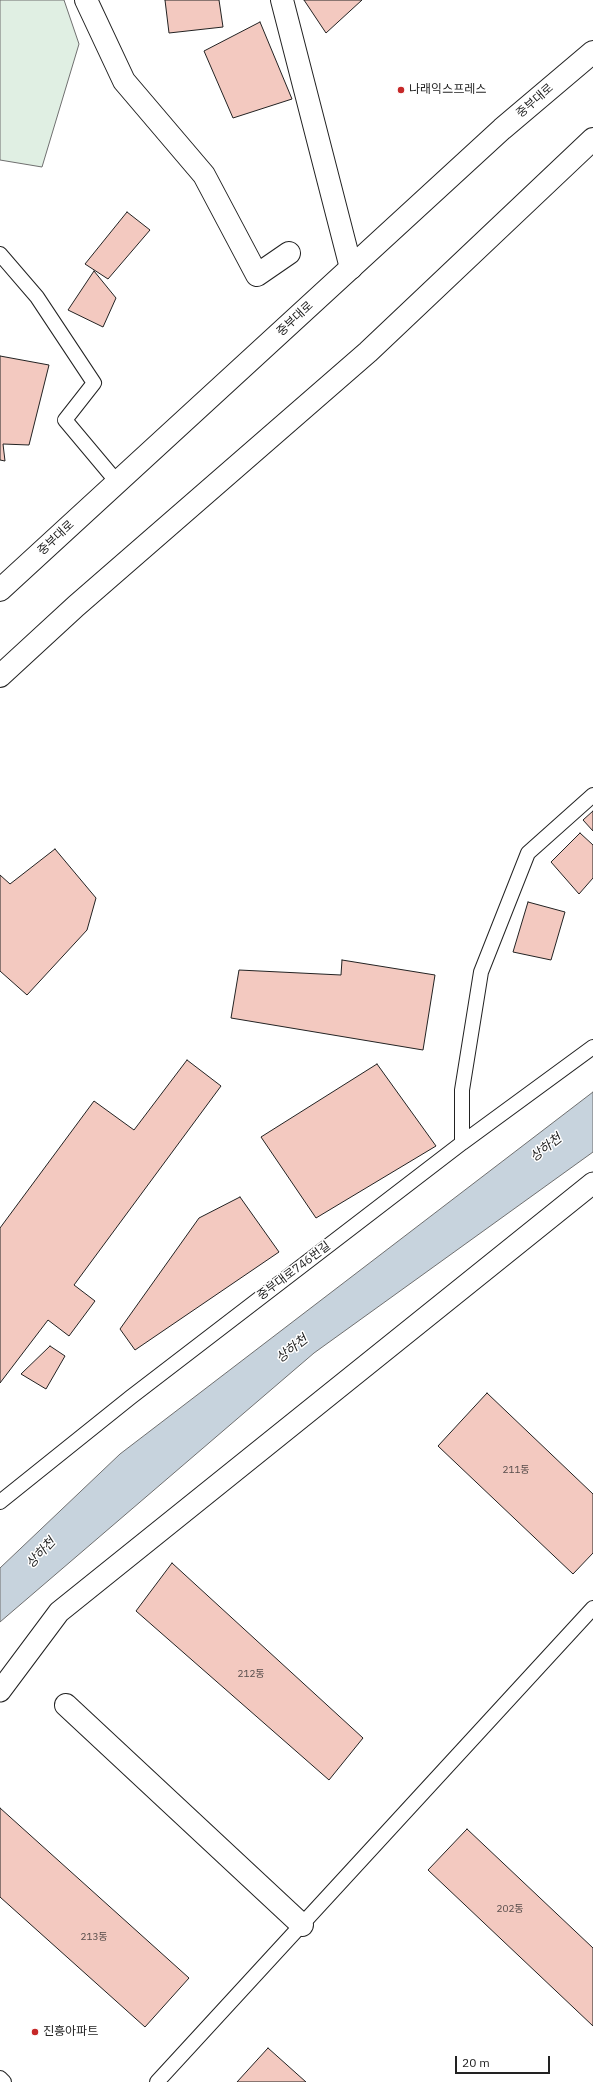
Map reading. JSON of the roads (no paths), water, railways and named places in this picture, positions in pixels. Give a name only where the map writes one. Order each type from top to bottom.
[{"type":"main road","points":[[86,0],[124,81],[204,175],[257,275],[289,253]]},
{"type":"main road","points":[[282,0],[351,268]]},
{"type":"main road","name":"중부대로","points":[[0,590],[502,129],[593,52]]},
{"type":"main road","points":[[0,676],[76,606],[368,352],[593,139]]},
{"type":"main road","points":[[66,1705],[302,1925]]},
{"type":"street","points":[[0,1692],[59,1612],[593,1183]]},
{"type":"lane","points":[[0,254],[37,297],[94,383],[65,420],[117,482]]},
{"type":"lane","points":[[462,1143],[462,1090],[481,972],[528,853],[593,795]]},
{"type":"lane","name":"중부대로746번길","points":[[0,1502],[131,1397],[462,1143],[593,1047]]},
{"type":"lane","points":[[157,2082],[593,1608]]},
{"type":"lane","points":[[0,2078],[4,2082]]},
{"type":"water","name":"상하천","points":[[593,1092],[593,1152],[314,1353],[0,1622],[0,1568],[120,1454]]},
{"type":"place","name":"나래익스프레스","points":[[401,90]]},
{"type":"place","name":"진흥아파트","points":[[35,2032]]}]
